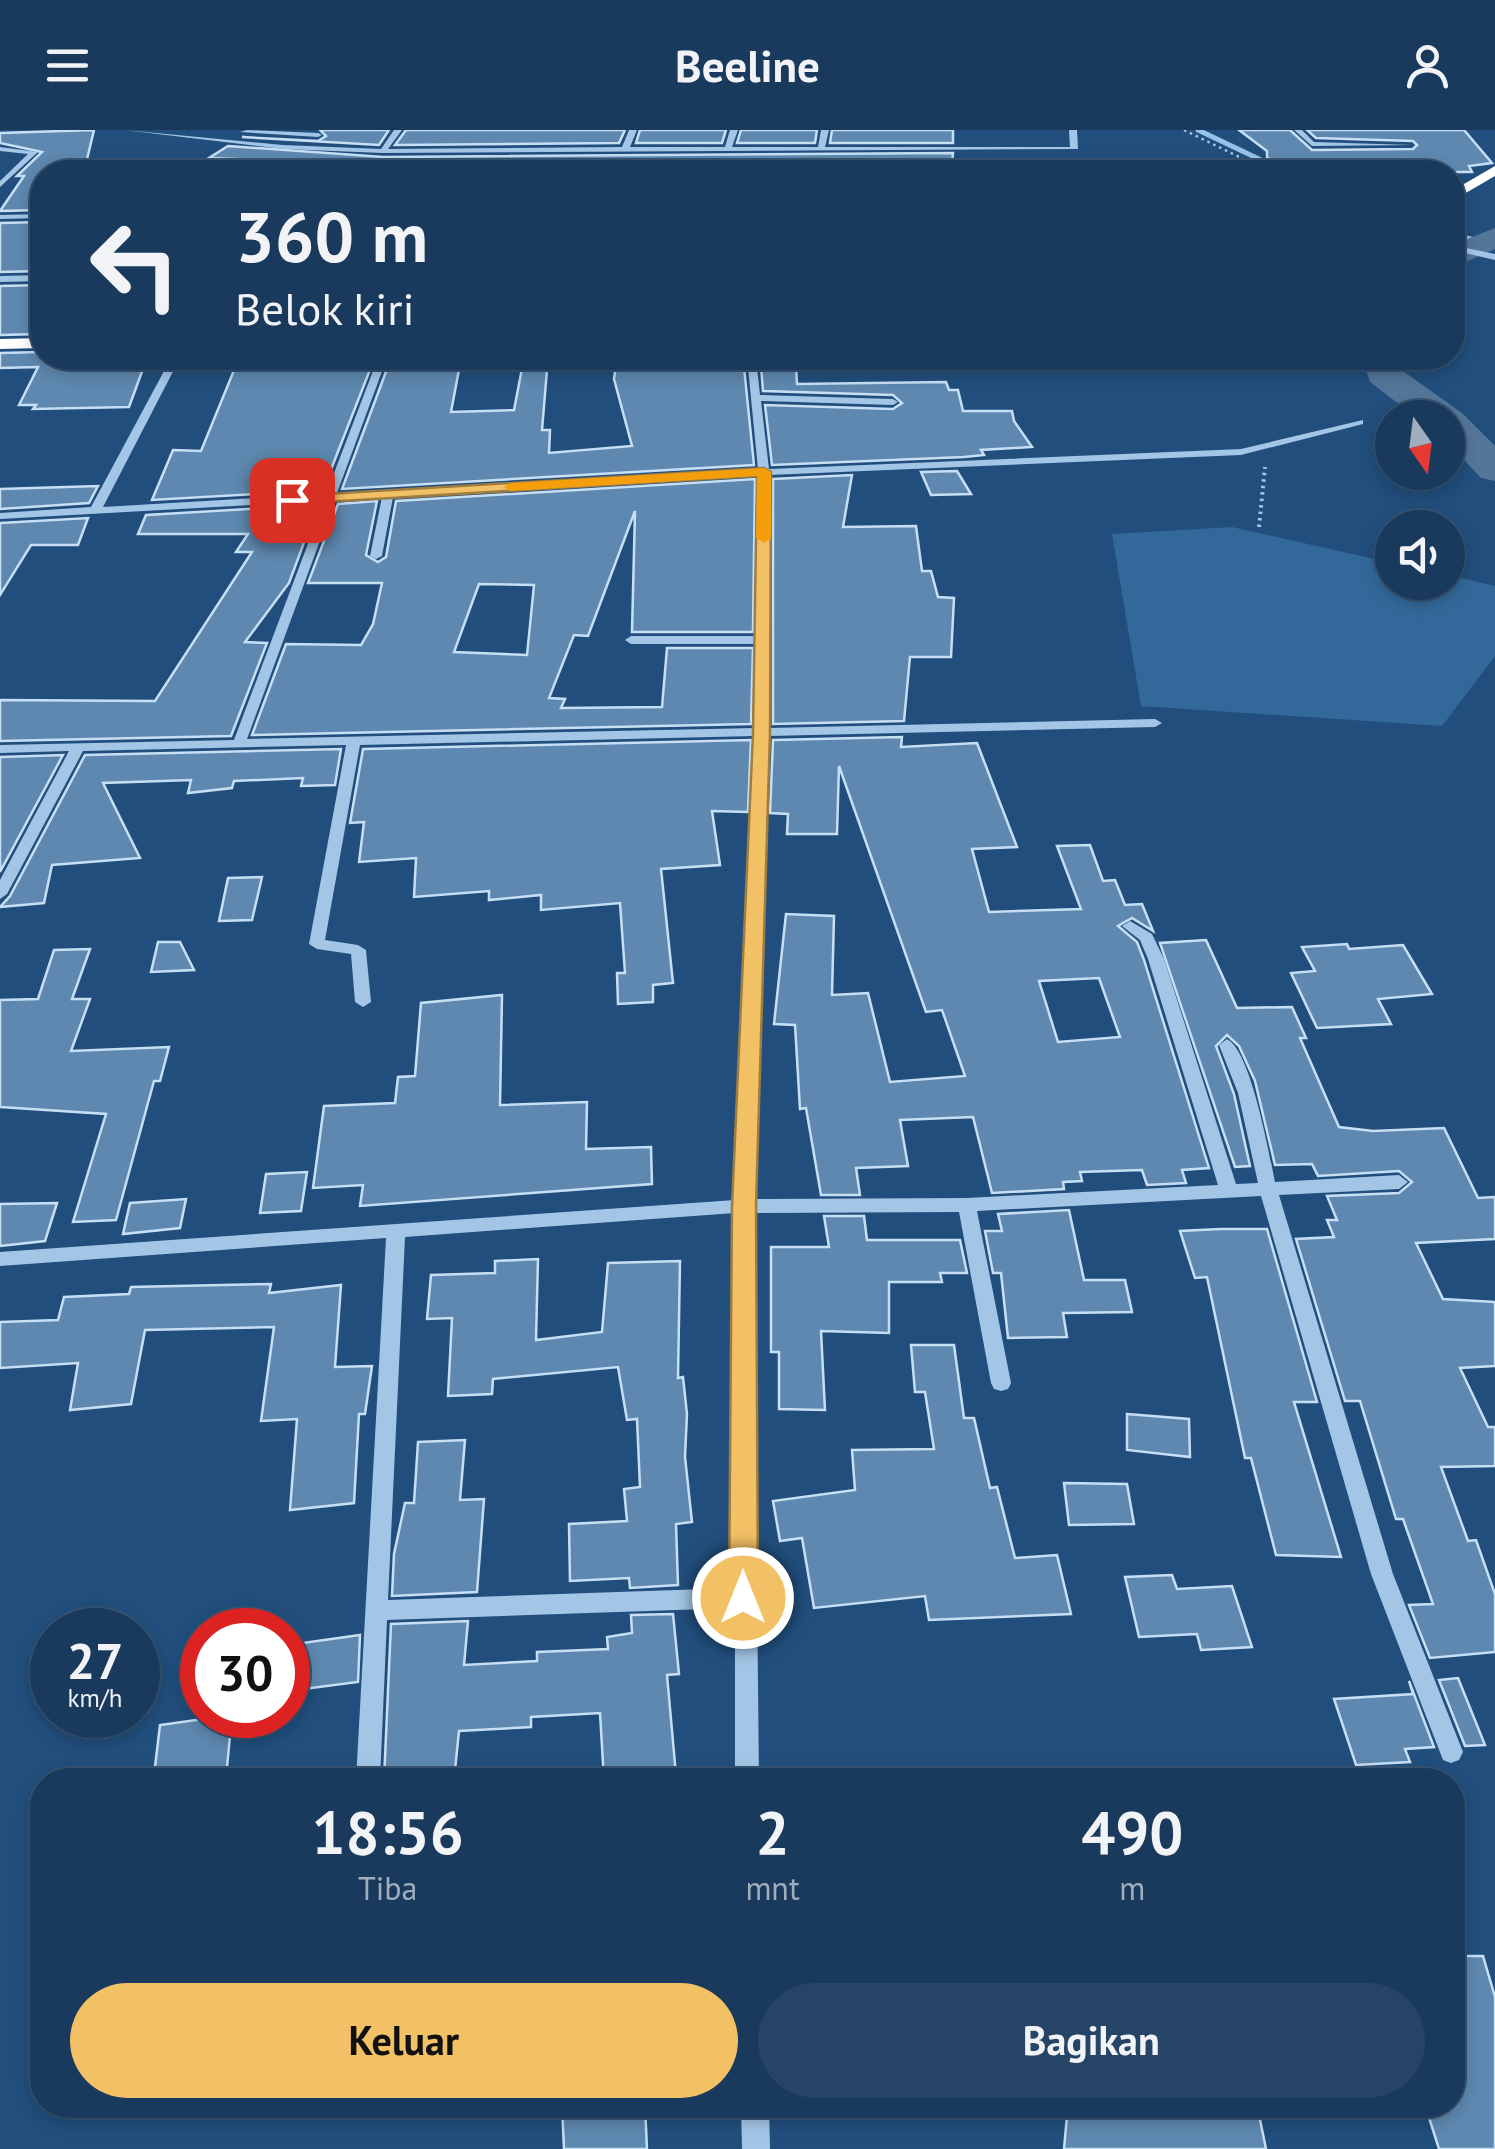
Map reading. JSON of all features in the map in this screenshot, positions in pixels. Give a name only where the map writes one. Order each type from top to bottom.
[{"type":"highway","points":[[1465,189],[1495,170]]},
{"type":"highway","points":[[0,344],[30,343]]},
{"type":"street","points":[[114,130],[320,132]]},
{"type":"street","points":[[128,130],[147,136],[383,151],[1076,149],[1074,130]]},
{"type":"street","points":[[383,151],[398,130]]},
{"type":"street","points":[[624,150],[633,130]]},
{"type":"street","points":[[728,149],[734,130]]},
{"type":"street","points":[[821,149],[825,130]]},
{"type":"street","points":[[914,150],[916,130]]},
{"type":"street","points":[[994,130],[996,150]]},
{"type":"street","points":[[1298,130],[1309,144],[1310,155]]},
{"type":"street","points":[[308,148],[320,132]]},
{"type":"street","points":[[464,149],[470,140]]},
{"type":"street","points":[[546,150],[550,140]]},
{"type":"street","points":[[638,150],[643,140]]},
{"type":"street","points":[[1309,144],[1409,145]]},
{"type":"street","points":[[0,150],[34,151],[0,185]]},
{"type":"street","points":[[0,172],[14,171]]},
{"type":"street","points":[[0,217],[30,216]]},
{"type":"street","points":[[1465,250],[1495,256]]},
{"type":"street","points":[[0,279],[30,277]]},
{"type":"street","points":[[95,511],[169,370]]},
{"type":"street","points":[[239,743],[378,370]]},
{"type":"street","points":[[747,1768],[744,1206],[762,733],[764,472],[753,370]]},
{"type":"street","points":[[758,398],[892,402]]},
{"type":"street","points":[[0,516],[764,472],[1252,451],[1359,422]]},
{"type":"street","points":[[376,556],[388,495]]},
{"type":"street","points":[[631,640],[762,640]]},
{"type":"street","points":[[0,749],[1155,722]]},
{"type":"street","points":[[354,740],[317,944],[358,950],[363,1002]]},
{"type":"street","points":[[0,894],[79,746]]},
{"type":"street","points":[[1130,926],[1147,937],[1156,959],[1230,1193]]},
{"type":"street","points":[[1227,1045],[1248,1093],[1268,1190],[1382,1574],[1451,1752]]},
{"type":"street","points":[[0,1259],[744,1206],[967,1205],[1399,1182]]},
{"type":"street","points":[[967,1205],[1001,1383]]},
{"type":"street","points":[[369,1768],[396,1231]]},
{"type":"street","points":[[377,1610],[743,1598]]},
{"type":"street","points":[[755,2118],[756,2149]]},
{"type":"path","points":[[1184,130],[1245,160]]},
{"type":"path","points":[[1252,451],[1265,466],[1259,527]]},
{"type":"shaded area","points":[[1232,527],[1375,559],[1375,600],[1465,600],[1465,579],[1495,586],[1495,656],[1442,726],[1141,706],[1112,534]]},
{"type":"building","points":[[94,130],[87,160],[34,160],[42,152],[0,143],[0,133]]},
{"type":"building","points":[[320,130],[389,130],[379,145],[242,137],[318,141],[326,136]]},
{"type":"building","points":[[406,130],[625,130],[619,143],[395,145]]},
{"type":"building","points":[[640,130],[726,130],[722,143],[636,143]]},
{"type":"building","points":[[741,130],[817,130],[815,143],[737,143]]},
{"type":"building","points":[[832,130],[953,130],[953,143],[830,143]]},
{"type":"building","points":[[1239,130],[1290,130],[1312,150],[1413,149],[1417,145],[1413,141],[1316,138],[1307,130],[1464,130],[1492,163],[1469,166],[1472,172],[1465,172],[1465,160],[1273,160],[1267,158],[1267,151]]},
{"type":"building","points":[[228,146],[383,157],[953,153],[952,160],[209,158]]},
{"type":"building","points":[[30,164],[30,210],[0,211],[24,176],[17,176]]},
{"type":"building","points":[[30,222],[30,271],[0,272],[0,223]]},
{"type":"building","points":[[30,285],[30,334],[0,335],[0,286]]},
{"type":"building","points":[[30,352],[30,367],[0,368],[0,353]]},
{"type":"building","points":[[36,370],[143,370],[129,407],[33,409],[36,405],[19,405]]},
{"type":"building","points":[[234,370],[370,370],[323,490],[152,500],[173,450],[201,451]]},
{"type":"building","points":[[387,370],[459,370],[451,412],[514,410],[522,370],[547,370],[542,430],[550,430],[549,453],[632,446],[614,379],[615,370],[744,370],[754,465],[342,489]]},
{"type":"building","points":[[761,370],[796,370],[797,384],[946,382],[949,390],[958,390],[963,411],[1012,411],[1014,421],[1032,447],[981,450],[984,455],[964,457],[772,465],[765,405],[893,409],[902,403],[893,395],[763,391]]},
{"type":"building","points":[[957,471],[971,494],[931,495],[921,472]]},
{"type":"building","points":[[852,475],[843,527],[916,526],[922,571],[931,571],[938,597],[954,598],[951,657],[910,657],[904,721],[773,724],[773,479]]},
{"type":"building","points":[[755,479],[753,632],[632,632],[635,511],[588,636],[574,635],[549,698],[565,699],[561,708],[662,707],[667,648],[753,648],[751,724],[252,735],[286,644],[361,645],[373,624],[382,583],[308,583],[338,504],[377,501],[366,555],[378,562],[386,557],[396,501]],"holes":[[[479,584],[534,585],[527,655],[454,652]]]},
{"type":"building","points":[[98,486],[89,503],[0,509],[0,489]]},
{"type":"building","points":[[318,505],[289,583],[245,642],[267,643],[231,736],[0,741],[0,700],[155,701],[252,552],[236,552],[248,534],[138,534],[146,515]]},
{"type":"building","points":[[88,518],[78,545],[31,545],[0,595],[0,523]]},
{"type":"building","points":[[902,737],[901,747],[977,743],[1017,847],[972,849],[989,912],[1081,909],[1057,846],[1090,845],[1103,881],[1115,880],[1125,905],[1142,904],[1153,931],[1132,918],[1118,926],[1137,942],[1144,960],[1209,1168],[1182,1170],[1186,1183],[1147,1185],[1142,1170],[1080,1172],[1082,1181],[1063,1182],[1064,1189],[992,1193],[973,1117],[900,1120],[908,1166],[856,1168],[860,1195],[821,1195],[806,1108],[800,1109],[795,1025],[774,1024],[786,914],[834,916],[832,995],[868,993],[890,1082],[965,1076],[942,1010],[926,1012],[839,766],[837,834],[787,834],[788,814],[770,813],[773,740]],"holes":[[[1099,978],[1120,1037],[1058,1042],[1039,981]]]},
{"type":"building","points":[[751,740],[748,812],[712,811],[720,865],[661,869],[673,983],[653,985],[653,1002],[618,1004],[617,973],[625,973],[620,903],[541,910],[541,895],[489,900],[489,891],[414,897],[416,858],[359,862],[364,822],[350,823],[363,749]]},
{"type":"building","points":[[341,749],[335,785],[301,786],[303,778],[234,781],[232,788],[188,793],[191,780],[103,783],[140,858],[52,865],[44,903],[0,907],[10,896],[85,755]]},
{"type":"building","points":[[63,755],[0,872],[0,757]]},
{"type":"building","points":[[262,877],[252,920],[219,921],[228,878]]},
{"type":"building","points":[[1206,940],[1237,1008],[1292,1007],[1306,1038],[1300,1038],[1339,1127],[1373,1131],[1444,1128],[1478,1198],[1495,1197],[1495,1239],[1416,1243],[1443,1299],[1495,1302],[1495,1366],[1460,1368],[1488,1427],[1495,1427],[1495,1466],[1441,1467],[1468,1541],[1476,1540],[1495,1594],[1495,1652],[1430,1658],[1409,1605],[1433,1604],[1403,1519],[1396,1519],[1360,1401],[1345,1401],[1296,1239],[1334,1237],[1327,1220],[1337,1220],[1327,1196],[1399,1193],[1412,1182],[1399,1171],[1318,1176],[1312,1164],[1275,1165],[1255,1081],[1239,1046],[1227,1035],[1216,1046],[1234,1094],[1250,1166],[1235,1167],[1160,943]]},
{"type":"building","points":[[158,942],[180,942],[194,970],[151,972]]},
{"type":"building","points":[[1347,944],[1349,949],[1403,945],[1432,994],[1378,999],[1391,1024],[1317,1028],[1291,973],[1315,971],[1302,947]]},
{"type":"building","points":[[90,949],[72,999],[90,999],[71,1051],[169,1047],[160,1081],[154,1081],[116,1220],[73,1222],[106,1114],[0,1107],[0,1000],[38,999],[54,950]]},
{"type":"building","points":[[502,995],[500,1105],[587,1102],[586,1149],[651,1147],[652,1184],[360,1206],[363,1185],[313,1188],[324,1106],[395,1103],[398,1077],[415,1076],[421,1003]]},
{"type":"building","points":[[307,1172],[301,1211],[260,1213],[266,1174]]},
{"type":"building","points":[[186,1199],[180,1228],[123,1234],[130,1203]]},
{"type":"building","points":[[57,1203],[45,1241],[0,1246],[0,1204]]},
{"type":"building","points":[[1069,1210],[1084,1280],[1125,1280],[1132,1312],[1063,1313],[1067,1337],[1008,1338],[1001,1273],[993,1273],[985,1231],[1002,1231],[998,1214]]},
{"type":"building","points":[[824,1216],[864,1216],[867,1240],[960,1240],[967,1273],[940,1273],[942,1282],[889,1282],[889,1333],[821,1331],[825,1410],[779,1409],[779,1352],[771,1352],[771,1247],[829,1247]]},
{"type":"building","points":[[1267,1229],[1317,1402],[1294,1402],[1341,1557],[1276,1555],[1251,1458],[1245,1458],[1207,1277],[1195,1278],[1180,1231]]},
{"type":"building","points":[[538,1259],[536,1340],[602,1332],[608,1263],[680,1261],[678,1378],[683,1377],[687,1414],[685,1457],[692,1522],[676,1524],[678,1585],[630,1588],[629,1578],[570,1581],[569,1524],[627,1521],[624,1489],[640,1487],[637,1419],[627,1420],[618,1367],[493,1379],[492,1394],[448,1396],[452,1318],[427,1319],[431,1275],[495,1273],[495,1261]]},
{"type":"building","points":[[271,1284],[269,1293],[341,1285],[335,1367],[372,1366],[365,1414],[359,1414],[354,1503],[290,1510],[297,1419],[261,1421],[274,1327],[145,1330],[131,1404],[70,1410],[78,1363],[0,1368],[0,1322],[58,1320],[64,1297],[129,1294],[131,1287]]},
{"type":"building","points":[[911,1345],[954,1345],[964,1418],[974,1418],[990,1488],[997,1487],[1015,1558],[1057,1555],[1071,1614],[929,1620],[925,1596],[814,1608],[802,1538],[780,1541],[773,1501],[855,1490],[852,1450],[934,1449],[925,1392],[915,1392]]},
{"type":"building","points":[[1127,1414],[1189,1419],[1190,1457],[1127,1450]]},
{"type":"building","points":[[465,1440],[460,1500],[484,1499],[477,1592],[392,1596],[394,1554],[405,1503],[414,1503],[418,1442]]},
{"type":"building","points":[[1064,1483],[1127,1484],[1134,1524],[1069,1525]]},
{"type":"building","points":[[1172,1575],[1177,1589],[1232,1586],[1252,1647],[1201,1650],[1197,1634],[1139,1637],[1125,1577]]},
{"type":"building","points":[[673,1614],[679,1674],[667,1675],[675,1768],[603,1768],[600,1713],[531,1717],[531,1727],[459,1731],[455,1768],[385,1768],[391,1624],[468,1621],[464,1665],[537,1661],[537,1652],[608,1649],[607,1637],[632,1633],[631,1615]]},
{"type":"building","points":[[360,1635],[358,1682],[310,1688],[310,1642]]},
{"type":"building","points":[[1458,1678],[1485,1745],[1465,1746],[1439,1680]]},
{"type":"building","points":[[1409,1681],[1434,1747],[1405,1749],[1410,1762],[1356,1765],[1334,1699],[1413,1694]]},
{"type":"building","points":[[180,1722],[180,1738],[230,1738],[227,1767],[155,1768],[160,1725]]},
{"type":"building","points":[[1465,1956],[1483,1956],[1495,1997],[1495,2149],[1439,2149],[1429,2118],[1465,2118]]},
{"type":"building","points":[[563,2118],[646,2118],[647,2149],[564,2149]]},
{"type":"building","points":[[1067,2118],[1260,2118],[1266,2149],[1064,2149]]},
{"type":"waterway","points":[[1198,130],[1261,160]]},
{"type":"waterway","points":[[1465,252],[1495,237]]},
{"type":"waterway","points":[[1465,238],[1485,242]]},
{"type":"waterway","points":[[1382,370],[1418,400]]},
{"type":"waterway","points":[[1465,438],[1495,469]]},
{"type":"slow traffic","points":[[511,487],[764,472],[764,538]]},
{"type":"route","points":[[292,500],[764,472],[762,733],[744,1206],[743,1598]]}]
